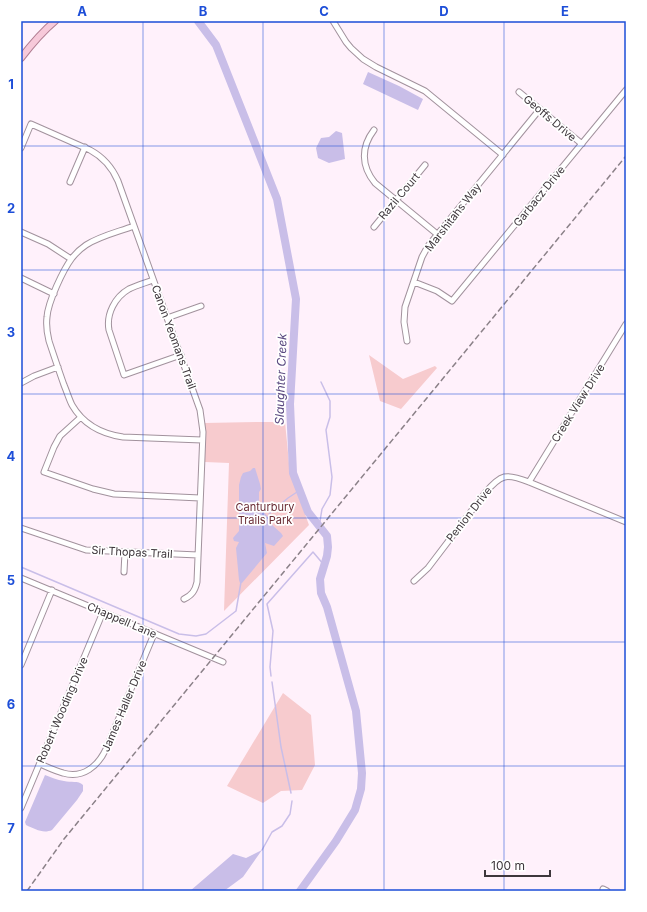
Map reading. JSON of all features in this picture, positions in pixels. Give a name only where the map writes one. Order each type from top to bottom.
[{"type":"main road","points":[[21,58],[29,47],[55,21]]},
{"type":"street","points":[[333,21],[346,42],[363,59],[425,91],[503,155]]},
{"type":"street","name":"Garbacz Drive","points":[[414,282],[437,291],[452,302],[626,90]]},
{"type":"street","name":"Geoffs Drive","points":[[519,92],[582,144]]},
{"type":"street","name":"Marshitahs Way","points":[[407,341],[404,328],[404,312],[428,246],[540,109]]},
{"type":"street","name":"Canon Yeomans Trail","points":[[21,148],[31,124],[100,156],[113,170],[181,355],[200,410],[203,427],[196,587],[190,596],[184,599]]},
{"type":"street","points":[[374,130],[366,144],[364,157],[369,175],[375,183],[437,234]]},
{"type":"street","points":[[70,182],[85,148]]},
{"type":"street","name":"Razil Court","points":[[374,227],[425,165]]},
{"type":"street","points":[[134,226],[92,242],[81,249],[71,259],[65,269],[47,311],[46,323],[49,341],[72,405],[81,417],[99,431],[117,436],[202,440]]},
{"type":"street","points":[[21,232],[48,244],[71,259]]},
{"type":"street","points":[[21,278],[54,294]]},
{"type":"street","points":[[153,280],[125,292],[115,303],[110,314],[108,325],[109,330],[124,375],[181,355]]},
{"type":"street","points":[[167,318],[201,306]]},
{"type":"street","name":"Creek View Drive","points":[[529,482],[626,324]]},
{"type":"street","points":[[21,383],[34,376],[58,367]]},
{"type":"street","points":[[81,417],[60,436],[44,472],[93,489],[114,494],[200,498]]},
{"type":"street","name":"Penion Drive","points":[[414,581],[428,568],[484,493],[494,482],[507,476],[516,477],[529,482],[626,522]]},
{"type":"street","name":"Sir Thopas Trail","points":[[21,528],[86,550],[198,555]]},
{"type":"street","points":[[124,572],[125,552]]},
{"type":"street","name":"Chappell Lane","points":[[21,578],[223,662]]},
{"type":"street","points":[[21,665],[52,590]]},
{"type":"street","name":"Robert Wooding Drive","points":[[21,808],[22,801],[40,764],[103,612]]},
{"type":"street","name":"James Haller Drive","points":[[40,764],[69,775],[88,771],[100,760],[154,634]]},
{"type":"green space","points":[[369,355],[403,379],[435,366],[437,368],[401,409],[380,401]]},
{"type":"green space","name":"Canturbury Trails Park","points":[[285,422],[290,473],[309,525],[224,611],[229,463],[205,462],[204,423]]},
{"type":"green space","points":[[283,693],[311,715],[315,765],[302,790],[281,791],[263,803],[227,786]]},
{"type":"shaded area","points":[[368,72],[423,99],[418,110],[363,84]]},
{"type":"shaded area","points":[[336,131],[342,133],[345,159],[329,163],[318,158],[316,148],[321,138],[329,137]]},
{"type":"shaded area","points":[[255,468],[261,489],[259,492],[260,508],[272,521],[271,524],[283,536],[274,546],[265,543],[267,553],[242,583],[240,583],[236,548],[239,542],[234,541],[233,538],[239,531],[239,485],[241,477],[243,473],[250,471]]},
{"type":"shaded area","points":[[45,775],[61,781],[79,783],[83,785],[83,791],[77,800],[52,830],[49,831],[39,830],[26,825],[25,822]]},
{"type":"shaded area","points":[[262,850],[243,877],[224,891],[190,891],[233,854],[246,858]]},
{"type":"waterway","name":"Slaughter Creek","points":[[198,21],[216,45],[277,199],[296,299],[290,404],[293,473],[308,512],[327,536],[327,556],[320,579],[321,593],[327,607],[356,711],[362,773],[361,789],[355,810],[336,841],[300,891]]},
{"type":"waterway","points":[[319,527],[322,509],[330,495],[332,477],[326,430],[330,417],[330,401],[321,382]]},
{"type":"waterway","points":[[269,514],[300,490]]},
{"type":"waterway","points":[[271,676],[270,667],[273,631],[267,604],[313,552],[324,565]]},
{"type":"waterway","points":[[21,567],[179,634],[196,636],[206,634],[236,611],[241,582]]},
{"type":"waterway","points":[[272,682],[281,747],[291,793]]},
{"type":"waterway","points":[[262,850],[272,832],[282,826],[290,814],[292,801]]},
{"type":"railway","points":[[27,891],[64,839],[626,156]]}]
